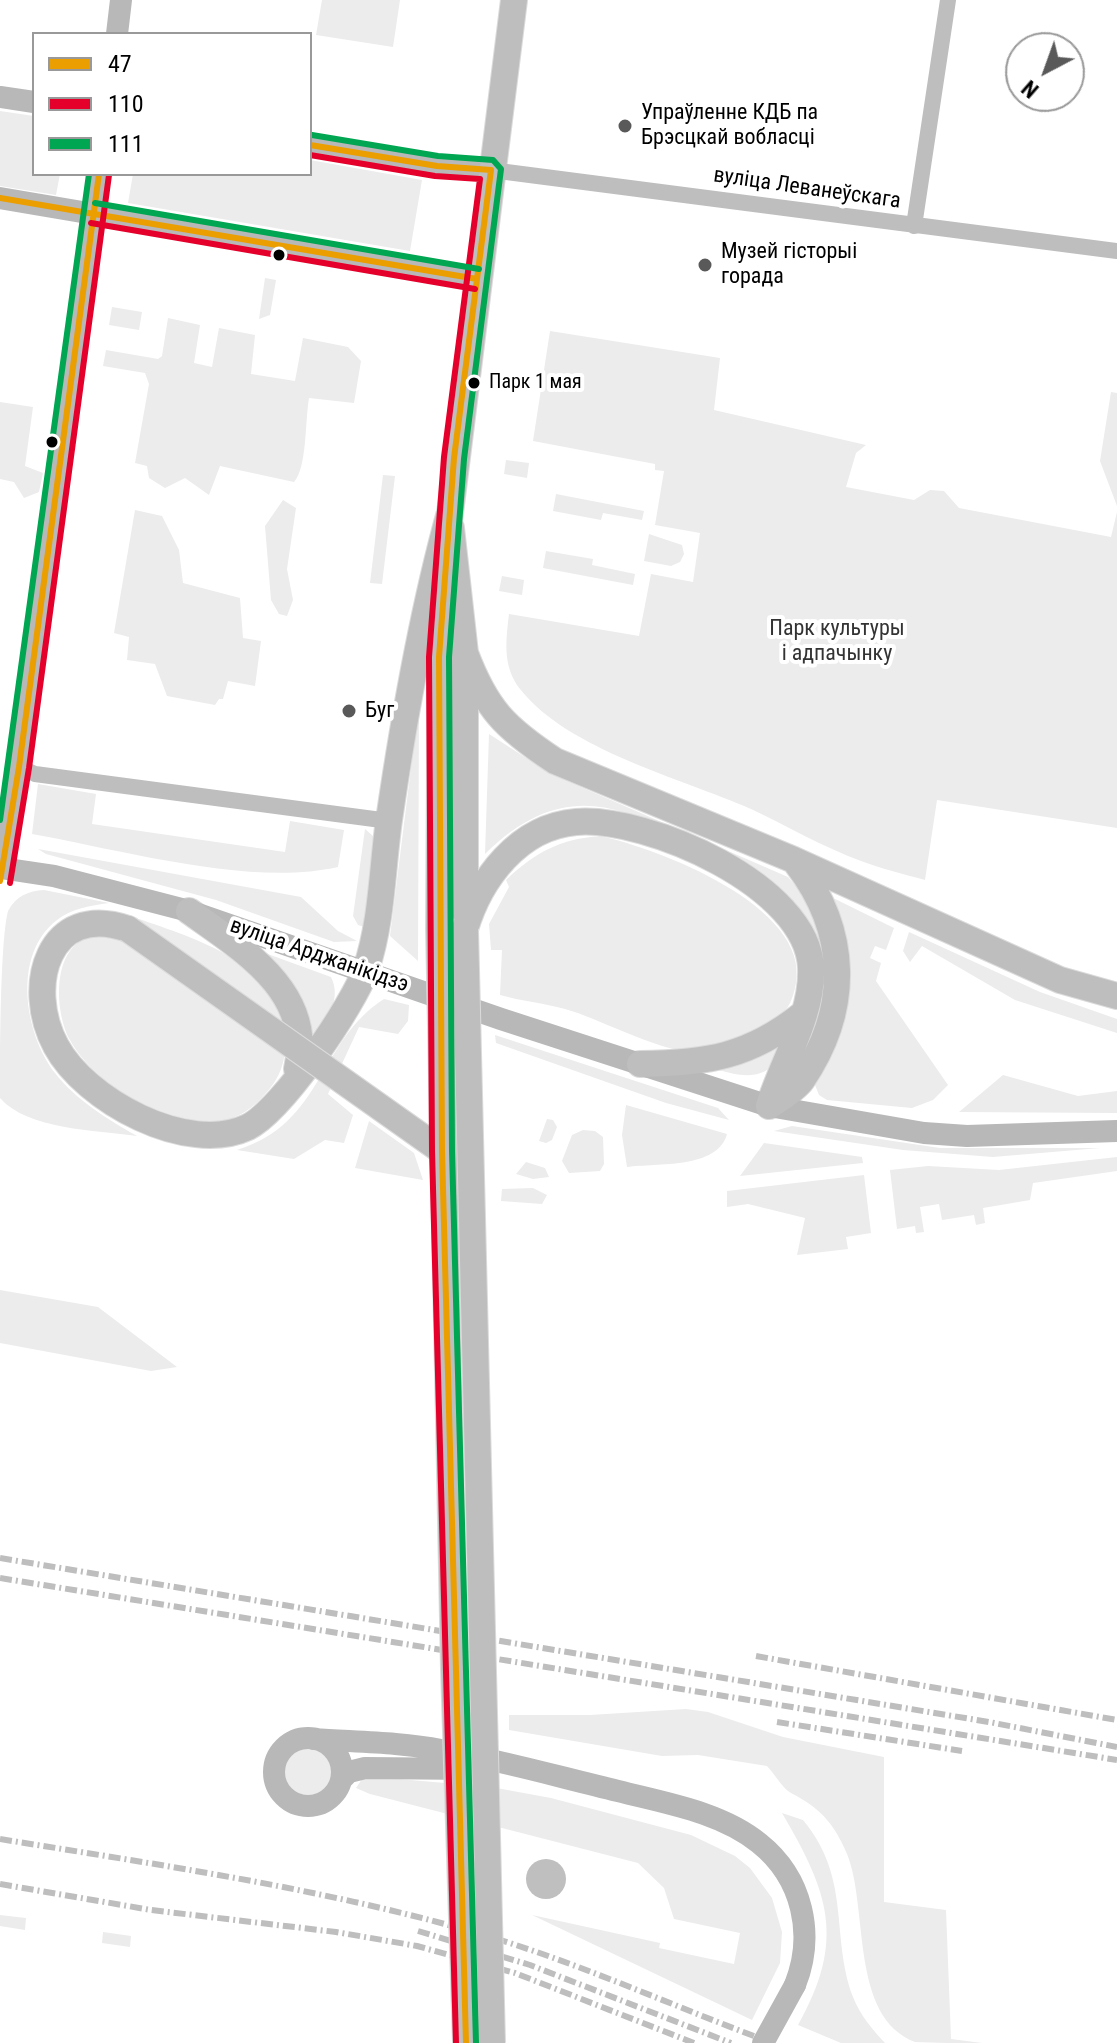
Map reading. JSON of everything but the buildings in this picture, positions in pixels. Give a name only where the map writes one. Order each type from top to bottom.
[{"type":"main road","points":[[117,32],[121,0]]},
{"type":"main road","points":[[492,2043],[452,928],[439,657],[450,512],[514,0]]},
{"type":"main road","points":[[0,97],[32,102]]},
{"type":"main road","points":[[312,145],[437,166],[491,170]]},
{"type":"main road","points":[[1,868],[19,767],[99,176]]},
{"type":"main road","points":[[0,198],[477,279]]},
{"type":"main road","points":[[450,512],[465,653],[442,1151],[466,2043]]},
{"type":"main road","points":[[442,1151],[128,929],[100,922],[73,927],[61,937],[46,961],[44,994],[55,1045],[91,1086],[143,1118],[183,1133],[205,1135],[246,1128],[266,1116],[294,1080],[343,1014],[366,971],[375,936],[389,821],[428,590],[450,512]]},
{"type":"main road","points":[[465,653],[480,691],[495,715],[519,737],[555,761],[794,860],[1060,980],[1117,996]]},
{"type":"main road","points":[[452,928],[488,876],[524,842],[548,829],[573,822],[633,828],[726,865],[787,915],[807,944],[811,967],[803,1014],[769,1106]]},
{"type":"main road","points":[[769,1106],[801,1082],[829,1023],[837,993],[839,964],[830,925],[817,890],[794,860]]},
{"type":"main road","name":"вуліца Арджанікідзэ","points":[[1,868],[54,876],[189,911],[769,1106],[952,1135],[1117,1131]]},
{"type":"main road","points":[[189,911],[259,963],[281,985],[293,1010],[298,1033],[300,1057],[294,1080]]},
{"type":"main road","points":[[640,1064],[681,1063],[738,1053],[761,1044],[803,1014]]},
{"type":"main road","points":[[524,1768],[365,1768],[349,1772],[336,1791],[318,1804],[296,1803],[279,1789],[274,1768],[277,1757],[293,1742],[314,1739],[435,1749],[524,1768],[688,1810],[732,1826],[761,1844],[789,1878],[803,1915],[806,1951],[795,1985],[763,2043]]},
{"type":"main road","points":[[314,1739],[333,1750],[339,1759],[341,1780]]},
{"type":"street","points":[[914,226],[948,0]]},
{"type":"street","name":"вуліца Леванеўскага","points":[[491,170],[1117,251]]},
{"type":"street","points":[[19,767],[35,774],[389,821]]},
{"type":"green space","points":[[322,0],[400,0],[393,47],[316,35]]},
{"type":"green space","points":[[0,111],[32,116],[32,176],[60,176],[56,195],[0,186]]},
{"type":"green space","points":[[312,160],[422,180],[410,251],[128,203],[133,176],[312,176]]},
{"type":"green space","points":[[265,278],[276,280],[270,315],[259,319]]},
{"type":"green space","points":[[112,307],[142,312],[139,330],[109,325]]},
{"type":"green space","points":[[168,318],[200,325],[194,363],[212,367],[219,328],[255,335],[251,374],[295,381],[303,338],[348,347],[361,361],[354,403],[309,398],[303,455],[294,482],[220,466],[209,495],[185,478],[165,488],[149,478],[147,466],[135,463],[149,384],[145,373],[103,366],[106,350],[158,359],[162,356]]},
{"type":"green space","name":"Парк культуры і адпачынку","points":[[550,331],[720,358],[714,410],[866,445],[856,453],[846,487],[914,500],[930,490],[944,491],[959,508],[1111,537],[1117,512],[1117,828],[937,800],[925,880],[847,855],[751,809],[627,760],[566,729],[541,710],[520,689],[510,671],[507,653],[509,614],[639,636],[651,574],[693,582],[700,533],[655,525],[664,471],[655,470],[655,464],[533,441]]},
{"type":"green space","points":[[1111,392],[1117,393],[1117,506],[1100,461]]},
{"type":"green space","points":[[0,402],[33,407],[25,466],[43,473],[39,492],[24,498],[14,482],[0,479]]},
{"type":"green space","points":[[506,460],[529,463],[527,478],[504,474]]},
{"type":"green space","points":[[383,475],[395,476],[382,584],[370,583]]},
{"type":"green space","points":[[556,494],[644,511],[642,520],[603,513],[601,520],[553,511]]},
{"type":"green space","points":[[283,500],[296,508],[287,569],[293,600],[287,616],[279,614],[271,600],[265,526]]},
{"type":"green space","points":[[135,510],[162,516],[179,550],[183,583],[240,598],[243,638],[261,641],[255,686],[228,681],[223,699],[215,705],[167,696],[155,664],[127,660],[129,637],[114,633]]},
{"type":"green space","points":[[649,534],[682,545],[684,554],[680,562],[671,566],[644,561]]},
{"type":"green space","points":[[546,551],[593,559],[592,565],[635,574],[633,585],[543,568]]},
{"type":"green space","points":[[502,576],[524,580],[522,595],[499,591]]},
{"type":"green space","points":[[419,704],[418,961],[390,936]]},
{"type":"green space","points":[[489,734],[551,774],[788,877],[804,895],[828,944],[823,1019],[793,1078],[814,1013],[821,977],[820,948],[808,928],[790,912],[683,842],[619,811],[587,806],[554,810],[520,825],[485,854]]},
{"type":"green space","points":[[38,784],[96,794],[92,824],[285,852],[290,821],[344,830],[338,867],[304,872],[227,870],[32,834]]},
{"type":"green space","points":[[365,829],[380,842],[368,928],[358,925],[353,916]]},
{"type":"green space","points":[[600,836],[691,867],[755,906],[779,929],[794,955],[796,983],[790,1003],[783,1013],[767,1025],[731,1041],[693,1051],[664,1047],[579,1013],[500,995],[502,950],[491,950],[489,924],[509,887],[506,880],[548,849],[572,840]]},
{"type":"green space","points":[[38,849],[301,897],[338,931],[357,941],[334,942],[216,900],[46,854]]},
{"type":"green space","points":[[44,890],[109,903],[82,908],[57,920],[43,935],[33,953],[28,973],[28,994],[36,1037],[55,1073],[72,1092],[103,1116],[137,1136],[45,1123],[12,1109],[0,1098],[2,973],[8,911],[23,895]]},
{"type":"green space","points":[[827,895],[894,928],[886,950],[875,946],[870,958],[881,963],[876,981],[948,1085],[933,1100],[912,1108],[827,1100],[819,1095],[813,1080],[841,1021]]},
{"type":"green space","points":[[139,919],[185,935],[232,958],[270,990],[281,1011],[286,1036],[281,1069],[266,1093],[241,1114],[225,1120],[197,1120],[154,1109],[114,1087],[81,1057],[70,1040],[59,996],[63,964],[70,951],[80,941],[94,936],[124,938]]},
{"type":"green space","points":[[909,932],[1040,992],[1117,1019],[1117,1033],[1015,1000],[922,946],[910,962],[903,951]]},
{"type":"green space","points":[[265,953],[331,977],[335,994],[333,1003],[311,1041],[297,992],[284,972]]},
{"type":"green space","points":[[384,999],[409,1005],[408,1021],[398,1034],[359,1027],[328,1094],[353,1115],[344,1143],[325,1140],[294,1159],[237,1150],[266,1137],[287,1121],[304,1101],[345,1037],[362,1016]]},
{"type":"green space","points":[[495,1035],[718,1108],[729,1120],[666,1103],[496,1043]]},
{"type":"green space","points":[[783,1043],[779,1055],[766,1071],[748,1075],[716,1069]]},
{"type":"green space","points":[[1003,1075],[1078,1096],[1117,1091],[1117,1113],[959,1112]]},
{"type":"green space","points":[[626,1105],[727,1134],[721,1145],[699,1159],[627,1167],[622,1135]]},
{"type":"green space","points":[[547,1119],[553,1120],[557,1127],[552,1140],[546,1143],[539,1141]]},
{"type":"green space","points":[[369,1121],[414,1153],[423,1180],[355,1168]]},
{"type":"green space","points":[[792,1126],[940,1148],[1100,1148],[993,1157],[903,1150],[774,1131]]},
{"type":"green space","points":[[583,1130],[595,1131],[603,1137],[604,1164],[600,1171],[569,1173],[562,1161],[572,1135]]},
{"type":"green space","points":[[764,1143],[862,1157],[863,1163],[740,1176]]},
{"type":"green space","points":[[1117,1157],[1117,1171],[1033,1183],[1030,1200],[983,1208],[985,1223],[976,1225],[974,1215],[942,1220],[939,1204],[920,1207],[924,1232],[916,1233],[915,1226],[897,1229],[890,1170],[928,1166],[999,1170]]},
{"type":"green space","points":[[526,1162],[545,1168],[549,1177],[533,1179],[516,1174]]},
{"type":"green space","points":[[864,1175],[871,1233],[846,1237],[848,1249],[797,1255],[805,1218],[748,1204],[727,1207],[727,1191]]},
{"type":"green space","points":[[533,1188],[547,1195],[542,1204],[501,1201],[502,1189]]},
{"type":"green space","points":[[0,1290],[98,1307],[177,1367],[151,1371],[0,1343]]},
{"type":"green space","points":[[686,1709],[708,1712],[783,1737],[884,1757],[884,1902],[946,1910],[951,2039],[982,2043],[915,2042],[894,2029],[880,2010],[870,1986],[854,1877],[842,1843],[825,1818],[810,1804],[788,1791],[767,1766],[698,1755],[662,1756],[509,1730],[509,1715],[590,1715]]},
{"type":"green space","points":[[308,1747],[325,1754],[332,1771],[325,1788],[308,1795],[291,1788],[284,1771],[291,1754]]},
{"type":"green space","points":[[364,1776],[491,1787],[551,1798],[691,1835],[735,1856],[750,1868],[772,1898],[782,1932],[780,1963],[752,2020],[532,1915],[660,1943],[659,1948],[734,1964],[740,1933],[674,1919],[664,1888],[638,1863],[370,1794],[356,1788]]},
{"type":"green space","points":[[782,1813],[803,1820],[828,1864],[838,1907],[846,1974],[853,1997],[867,2022],[885,2043],[841,2043],[798,2025],[822,1967],[826,1917],[811,1868]]},
{"type":"green space","points":[[0,1915],[26,1918],[25,1930],[0,1926]]},
{"type":"green space","points":[[103,1932],[131,1936],[130,1947],[102,1943]]},
{"type":"shaded area","points":[[546,1859],[560,1865],[566,1879],[560,1893],[546,1899],[532,1893],[526,1879],[532,1865]]},
{"type":"railway","points":[[0,1558],[989,1722],[1117,1747]]},
{"type":"railway","points":[[0,1578],[1117,1760]]},
{"type":"railway","points":[[756,1656],[1117,1720]]},
{"type":"railway","points":[[777,1722],[962,1751]]},
{"type":"railway","points":[[0,1839],[300,1890],[418,1917],[552,1957],[773,2043]]},
{"type":"railway","points":[[0,1884],[151,1910],[336,1932],[417,1946],[515,1973],[694,2043]]},
{"type":"railway","points":[[418,1931],[530,1965],[731,2043]]},
{"type":"transit line","name":"111","points":[[312,135],[438,156],[493,160],[501,169],[464,459],[449,657],[452,1151],[476,2043]]},
{"type":"transit line","name":"47","points":[[312,145],[437,166],[491,170],[454,458],[439,657],[442,1151],[466,2043]]},
{"type":"transit line","name":"110","points":[[312,155],[435,176],[480,179],[444,457],[429,657],[432,1151],[456,2043]]},
{"type":"transit line","name":"111","points":[[0,820],[89,176]]},
{"type":"transit line","name":"47","points":[[0,881],[19,767],[99,176]]},
{"type":"transit line","name":"110","points":[[10,883],[29,768],[109,176]]},
{"type":"transit line","name":"47","points":[[0,198],[477,279]]},
{"type":"transit line","name":"111","points":[[95,203],[479,269]]},
{"type":"transit line","name":"110","points":[[91,223],[475,289]]},
{"type":"place","name":"Упраўленне КДБ па Брэсцкай вобласці","points":[[625,126]]},
{"type":"place","name":"Музей гісторыі горада","points":[[705,265]]},
{"type":"place","name":"Парк 1 мая","points":[[474,383]]},
{"type":"place","name":"Буг","points":[[349,711]]}]
